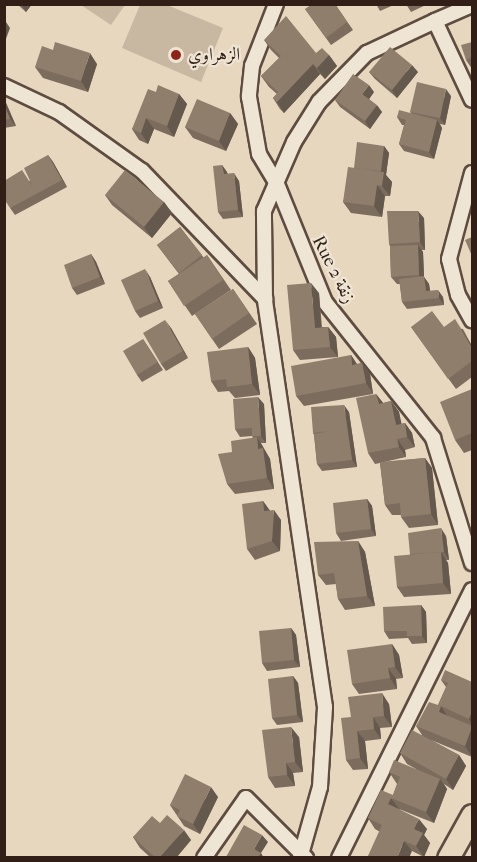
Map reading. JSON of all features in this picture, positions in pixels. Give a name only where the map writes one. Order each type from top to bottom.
[{"type":"main road","points":[[448,858],[472,815]]},
{"type":"street","name":"Rue 2 زنقة","points":[[276,4],[252,66],[249,97],[259,154],[277,184],[325,302],[433,438],[472,563]]},
{"type":"street","points":[[303,856],[324,762],[325,707],[265,299],[264,211],[294,142],[341,74],[367,53],[472,5]]},
{"type":"street","points":[[435,21],[472,100]]},
{"type":"street","points":[[4,86],[58,112],[142,171],[265,299]]},
{"type":"street","points":[[472,172],[449,259],[458,295],[472,320]]},
{"type":"street","points":[[339,858],[472,590]]},
{"type":"street","points":[[204,858],[246,798],[303,856]]},
{"type":"shaded area","points":[[81,5],[125,5],[111,25]]},
{"type":"shaded area","points":[[140,5],[167,5],[223,28],[201,82],[122,48]]},
{"type":"building","points":[[312,4],[335,4],[347,22],[326,38],[305,9]]},
{"type":"building","points":[[286,16],[316,53],[322,48],[329,55],[317,68],[313,64],[277,102],[273,98],[278,92],[261,76],[281,56],[264,40]]},
{"type":"building","points":[[55,42],[90,53],[81,81],[35,67],[42,46],[53,50]]},
{"type":"building","points":[[472,42],[472,57],[466,60],[461,45]]},
{"type":"building","points":[[390,47],[412,65],[392,90],[369,72]]},
{"type":"building","points":[[353,74],[369,85],[362,94],[377,105],[365,121],[335,100]]},
{"type":"building","points":[[417,82],[446,89],[440,118],[410,112]]},
{"type":"building","points":[[158,85],[179,94],[167,126],[146,118],[141,133],[132,129],[148,89],[156,92]]},
{"type":"building","points":[[197,99],[230,113],[219,141],[185,127]]},
{"type":"building","points":[[4,104],[10,119],[4,120]]},
{"type":"building","points":[[399,110],[437,120],[429,152],[399,144],[406,120],[397,117]]},
{"type":"building","points":[[357,142],[384,146],[381,171],[354,168]]},
{"type":"building","points":[[48,155],[62,180],[10,208],[4,199],[4,181],[22,170],[33,187],[24,168]]},
{"type":"building","points":[[222,165],[224,174],[234,173],[238,210],[218,212],[213,166]]},
{"type":"building","points":[[348,167],[384,172],[382,186],[377,185],[374,206],[343,202]]},
{"type":"building","points":[[125,170],[164,202],[144,227],[105,195]]},
{"type":"building","points":[[387,211],[418,211],[420,242],[389,244]]},
{"type":"building","points":[[180,227],[202,255],[179,273],[157,245]]},
{"type":"building","points":[[472,237],[472,256],[465,240]]},
{"type":"building","points":[[418,245],[419,275],[391,277],[390,246]]},
{"type":"building","points":[[91,254],[100,277],[72,288],[64,265]]},
{"type":"building","points":[[207,255],[223,280],[184,306],[168,281]]},
{"type":"building","points":[[145,269],[158,301],[135,311],[121,280]]},
{"type":"building","points":[[424,276],[426,291],[438,290],[439,298],[402,302],[399,279]]},
{"type":"building","points":[[311,283],[315,328],[328,327],[330,347],[293,350],[287,285]]},
{"type":"building","points":[[233,289],[249,313],[212,339],[195,314]]},
{"type":"building","points":[[432,311],[444,327],[455,319],[472,348],[472,361],[448,379],[411,327]]},
{"type":"building","points":[[165,320],[183,351],[161,364],[143,333]]},
{"type":"building","points":[[143,339],[158,362],[137,375],[123,351]]},
{"type":"building","points":[[248,347],[252,384],[227,387],[226,379],[211,381],[207,352]]},
{"type":"building","points":[[351,355],[352,365],[362,363],[366,383],[296,396],[291,366]]},
{"type":"building","points":[[472,389],[472,433],[455,440],[440,402]]},
{"type":"building","points":[[376,394],[379,404],[391,401],[396,425],[405,423],[407,437],[397,439],[399,447],[368,453],[356,398]]},
{"type":"building","points":[[258,397],[261,436],[252,436],[252,428],[235,429],[233,399]]},
{"type":"building","points":[[344,405],[352,460],[317,464],[314,434],[330,431],[313,433],[311,407]]},
{"type":"building","points":[[257,437],[258,449],[263,448],[267,478],[227,484],[218,454],[232,452],[231,441]]},
{"type":"building","points":[[425,458],[431,514],[401,517],[400,503],[385,505],[380,462]]},
{"type":"building","points":[[367,499],[371,529],[336,533],[333,503]]},
{"type":"building","points":[[263,501],[264,511],[274,510],[272,541],[247,549],[242,504]]},
{"type":"building","points":[[441,528],[444,552],[410,554],[408,533]]},
{"type":"building","points":[[358,541],[367,596],[338,599],[334,573],[318,575],[314,542]]},
{"type":"building","points":[[441,552],[443,583],[397,587],[394,556]]},
{"type":"building","points":[[421,605],[422,636],[407,636],[407,631],[384,631],[383,607]]},
{"type":"building","points":[[291,628],[294,660],[262,663],[259,631]]},
{"type":"building","points":[[392,644],[395,667],[388,668],[390,678],[352,684],[347,650]]},
{"type":"building","points":[[445,670],[472,682],[472,711],[469,719],[441,706],[439,712],[472,726],[465,746],[416,726],[429,702],[438,705],[448,683],[441,680]]},
{"type":"building","points":[[293,676],[297,715],[272,718],[268,679]]},
{"type":"building","points":[[382,693],[384,716],[373,717],[374,729],[357,731],[360,758],[346,760],[341,718],[351,717],[348,697]]},
{"type":"building","points":[[291,727],[295,762],[286,763],[287,775],[268,777],[262,730]]},
{"type":"building","points":[[412,730],[459,755],[446,779],[400,753]]},
{"type":"building","points":[[394,760],[440,779],[426,812],[391,798],[388,804],[419,819],[414,829],[423,833],[416,846],[404,841],[397,858],[367,858],[382,825],[368,818],[381,790],[393,795],[400,777],[389,772]]},
{"type":"building","points":[[185,774],[211,787],[193,824],[177,816],[180,810],[170,805]]},
{"type":"building","points":[[167,815],[184,830],[159,858],[156,858],[133,837],[152,816],[160,823]]},
{"type":"building","points":[[244,825],[262,835],[254,849],[261,853],[258,858],[226,858],[226,857]]},
{"type":"place","name":"الزهراوي","points":[[176,55]]}]
